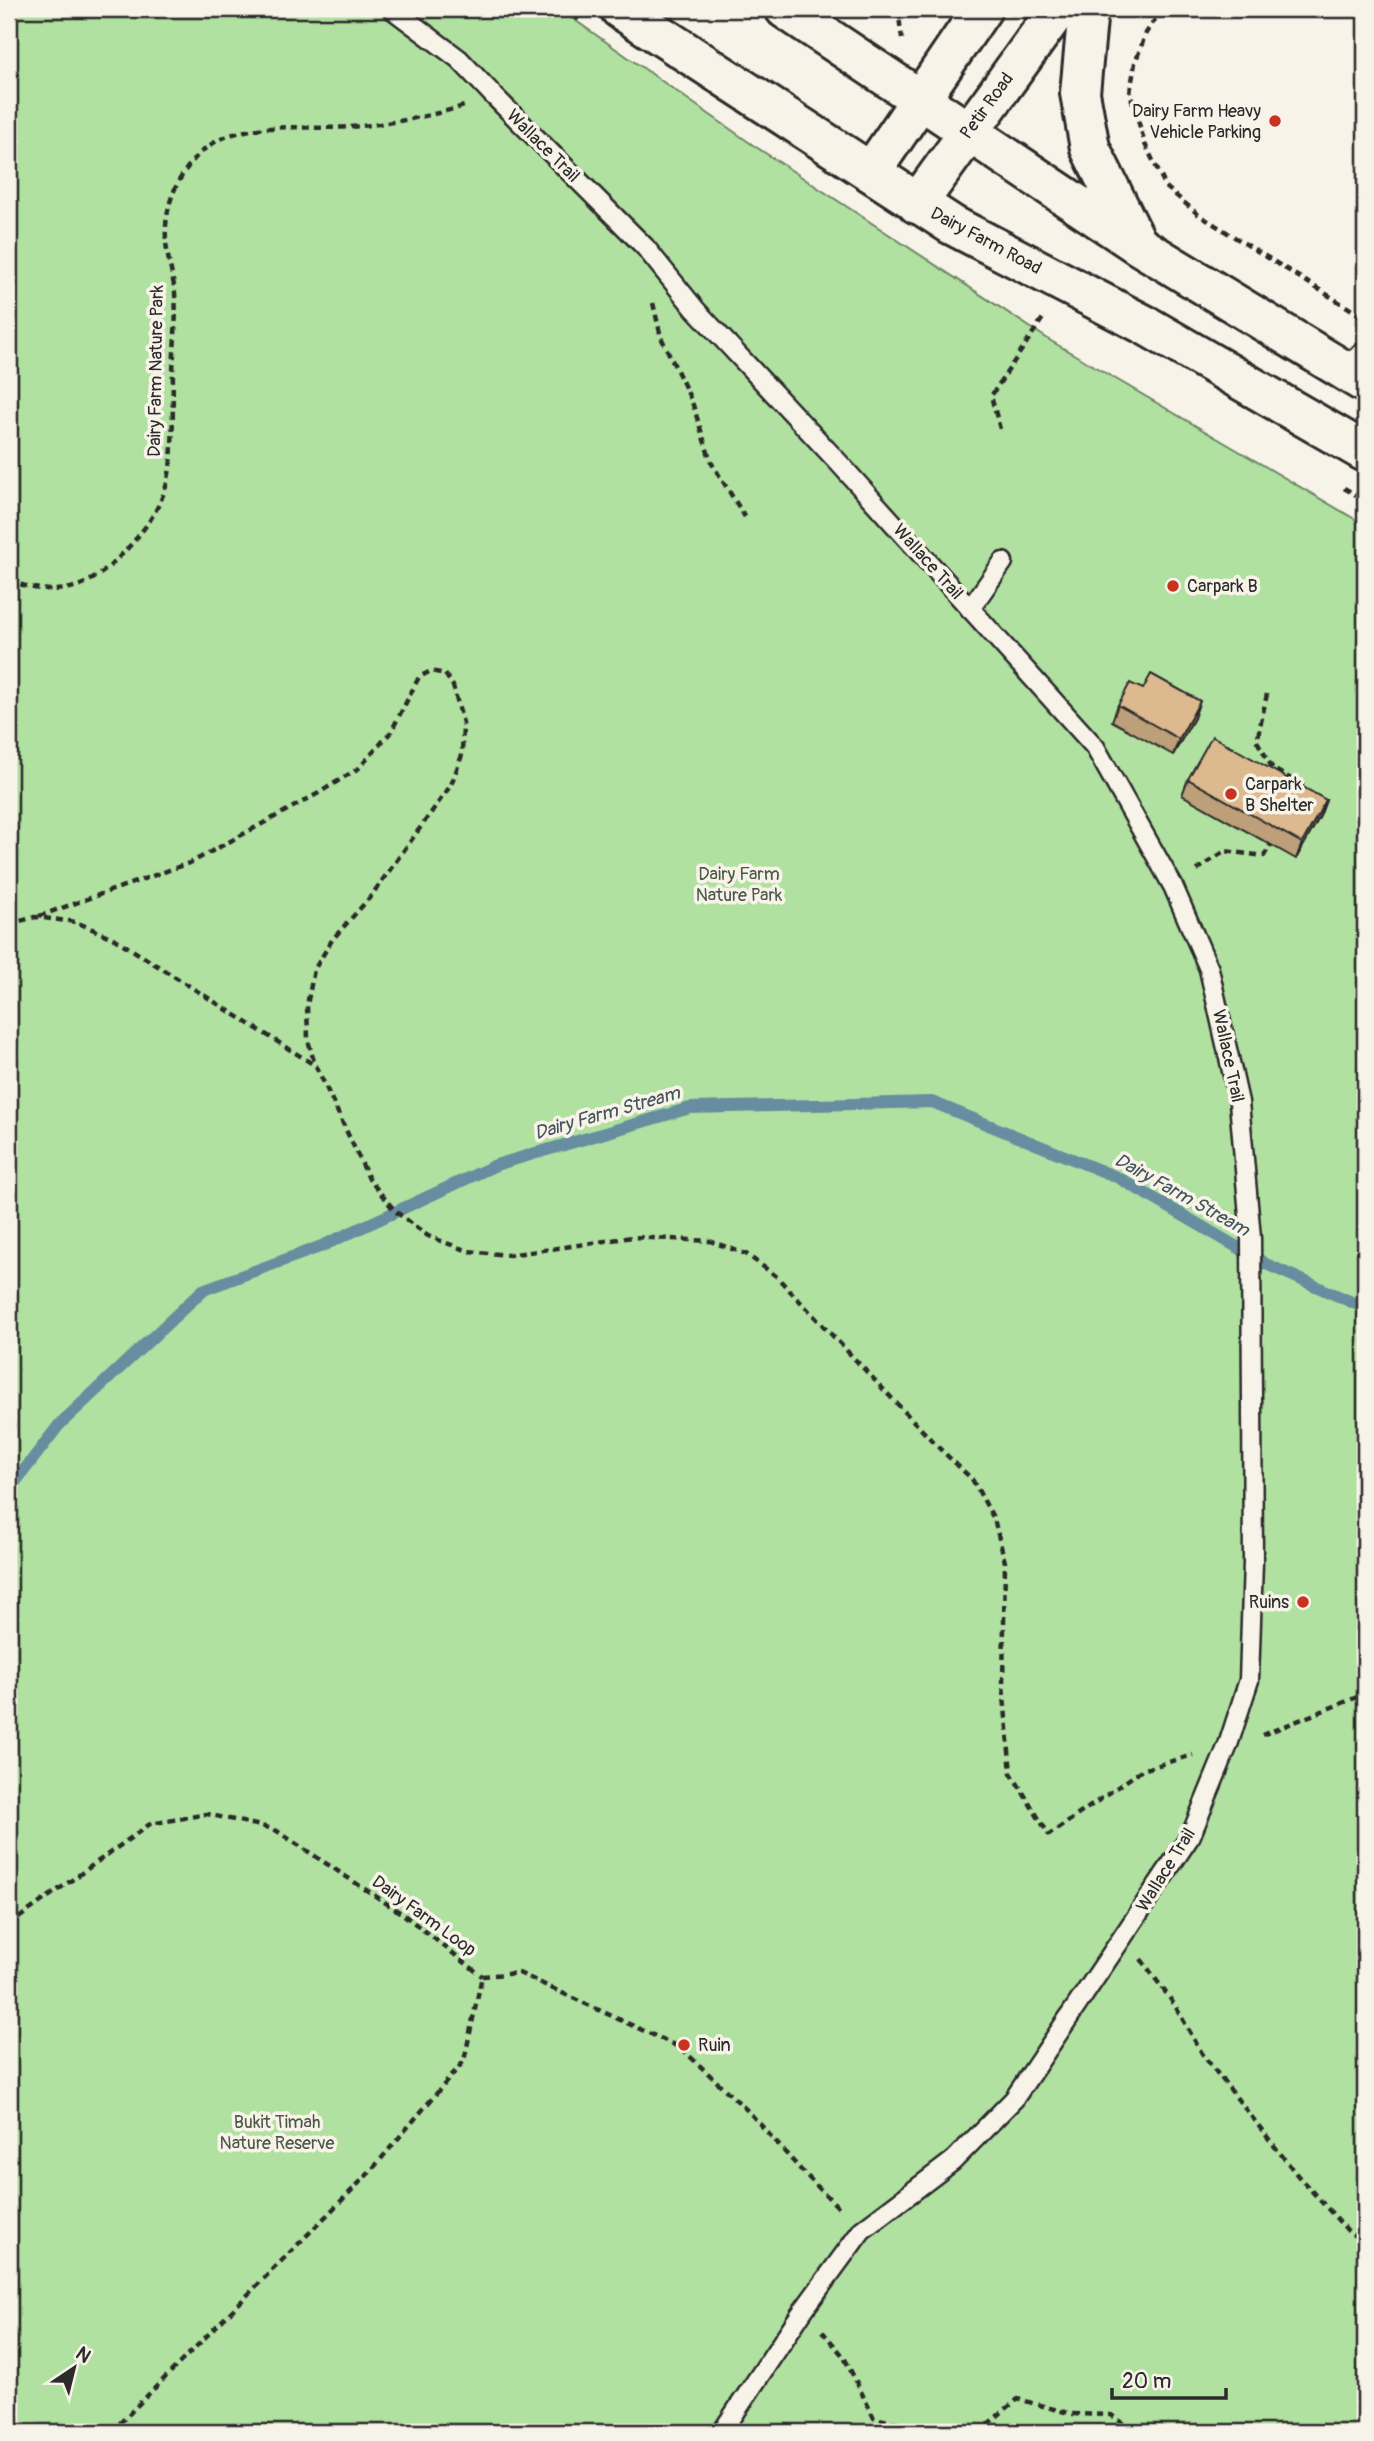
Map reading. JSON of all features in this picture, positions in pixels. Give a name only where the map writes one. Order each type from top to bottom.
[{"type":"main road","name":"Dairy Farm Road","points":[[620,9],[952,225],[1147,326],[1365,452]]},
{"type":"main road","points":[[785,9],[1138,245],[1357,367]]},
{"type":"main road","points":[[871,173],[982,9]]},
{"type":"main road","name":"Petir Road","points":[[917,204],[1058,9]]},
{"type":"main road","points":[[1088,9],[1080,93],[1090,148],[1138,245]]},
{"type":"lane","name":"Wallace Trail","points":[[392,9],[459,59],[645,247],[695,309],[839,463],[1095,747],[1173,886],[1209,969],[1239,1102],[1251,1238],[1253,1562],[1249,1680],[1228,1745],[1191,1835],[1014,2099],[953,2161],[862,2230],[803,2309],[722,2432]]},
{"type":"lane","points":[[970,609],[1003,562]]},
{"type":"path","points":[[1162,9],[1146,33],[1135,63],[1130,93],[1145,144],[1166,187],[1199,215],[1365,318]]},
{"type":"path","name":"Dairy Farm Nature Park","points":[[9,580],[28,588],[53,591],[77,587],[99,575],[149,525],[167,483],[172,438],[175,294],[166,241],[167,208],[179,177],[200,153],[226,137],[255,128],[349,128],[418,119],[495,97]]},
{"type":"path","points":[[645,247],[649,287],[661,337],[692,402],[711,462],[745,517]]},
{"type":"path","points":[[1000,429],[991,396],[1045,314]]},
{"type":"path","points":[[9,923],[34,917],[192,862],[317,794],[359,768],[391,732],[419,677],[431,671],[445,674],[453,686],[463,723],[462,755],[451,785],[370,896],[332,940],[314,970],[307,1004],[309,1040],[316,1066],[369,1178],[395,1211],[428,1236],[468,1251],[509,1255],[633,1237],[710,1241],[746,1254],[776,1276],[939,1448],[972,1479],[995,1518],[1005,1562],[1003,1685],[1012,1773],[1049,1835],[1142,1770]]},
{"type":"path","points":[[1267,694],[1256,741],[1273,769],[1302,785],[1296,797]]},
{"type":"path","points":[[1173,886],[1225,851],[1265,856],[1277,832]]},
{"type":"path","points":[[34,917],[76,922],[115,939],[316,1066]]},
{"type":"path","name":"Dairy Farm Loop","points":[[9,1925],[150,1824],[208,1814],[274,1829],[404,1915],[482,1976],[464,2061],[369,2173],[111,2432]]},
{"type":"path","points":[[1124,1936],[1174,2004],[1203,2055],[1298,2176],[1348,2231],[1365,2243]]},
{"type":"path","points":[[482,1976],[519,1973],[681,2048],[750,2113],[801,2170],[862,2230]]},
{"type":"path","points":[[803,2309],[845,2357],[874,2418],[942,2432]]},
{"type":"path","points":[[978,2432],[1018,2399],[1072,2414],[1111,2415],[1137,2432]]},
{"type":"green space","name":"Dairy Farm Nature Park","points":[[9,9],[559,9],[753,145],[1051,341],[1365,525],[1365,2432],[9,2432]]},
{"type":"building","points":[[1151,674],[1200,701],[1179,739],[1118,705],[1130,683],[1143,689]]},
{"type":"building","points":[[1212,736],[1326,800],[1302,843],[1188,779]]},
{"type":"waterway","name":"Dairy Farm Stream","points":[[9,1490],[59,1425],[203,1290],[322,1246],[496,1165],[690,1108],[932,1102],[1119,1178],[1266,1264],[1365,1308]]},
{"type":"place","name":"Dairy Farm Heavy Vehicle Parking","points":[[1275,121]]},
{"type":"place","name":"Carpark B","points":[[1173,586]]},
{"type":"place","name":"Carpark B Shelter","points":[[1231,794]]},
{"type":"place","name":"Ruins","points":[[1303,1602]]},
{"type":"place","name":"Ruin","points":[[684,2045]]},
{"type":"park label","name":"Bukit Timah Nature Reserve","points":[[277,2132]]}]
